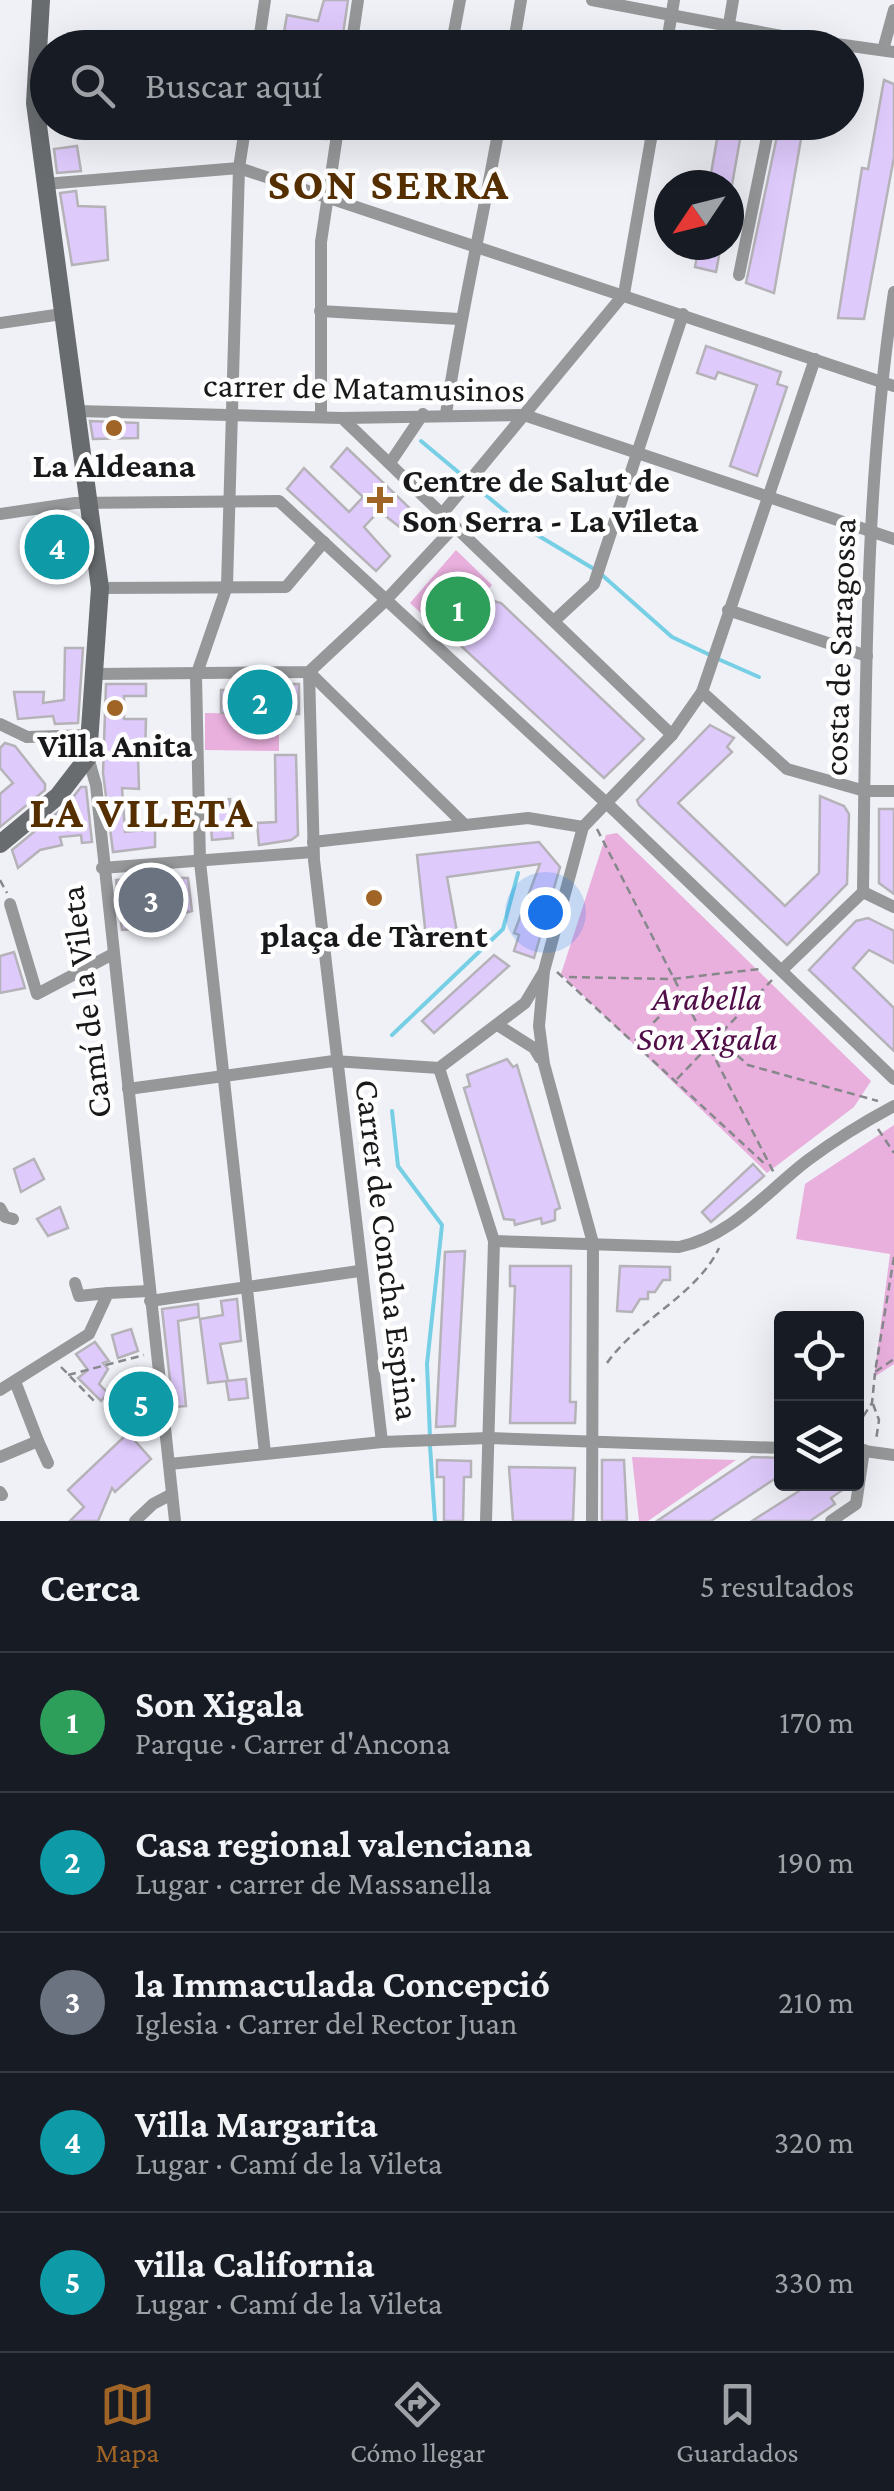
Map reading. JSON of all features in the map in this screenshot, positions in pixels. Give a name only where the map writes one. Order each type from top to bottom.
[{"type":"street","name":"Camí de la Vileta","points":[[39,30],[40,0]]},
{"type":"street","points":[[261,30],[265,0]]},
{"type":"street","points":[[354,30],[358,0]]},
{"type":"street","points":[[454,30],[460,0]]},
{"type":"street","points":[[515,30],[521,0]]},
{"type":"street","points":[[592,0],[673,7],[748,30]]},
{"type":"street","points":[[729,24],[733,0]]},
{"type":"street","points":[[864,49],[889,51],[894,10]]},
{"type":"street","name":"Camí de la Vileta","points":[[40,140],[100,588],[88,757],[96,785],[111,956],[175,1521]]},
{"type":"street","points":[[244,140],[227,586],[196,676],[200,862],[266,1453]]},
{"type":"street","points":[[321,416],[320,312],[326,198],[336,140]]},
{"type":"street","points":[[446,414],[459,320],[478,250],[497,140]]},
{"type":"street","points":[[442,514],[624,294],[651,140]]},
{"type":"street","points":[[739,276],[766,140]]},
{"type":"street","points":[[45,184],[240,168],[887,384]]},
{"type":"street","name":"costa de Saragossa","points":[[864,892],[872,531],[894,292]]},
{"type":"street","points":[[320,312],[459,320]]},
{"type":"street","points":[[0,323],[62,314]]},
{"type":"street","points":[[554,621],[596,580],[683,314]]},
{"type":"street","points":[[592,1521],[593,1243],[544,1064],[538,1026],[545,968],[588,822],[672,735],[702,692],[815,359]]},
{"type":"street","name":"carrer de Matamusinos","points":[[77,412],[342,418],[524,415],[894,539]]},
{"type":"street","points":[[390,463],[423,414]]},
{"type":"street","points":[[342,418],[672,735]]},
{"type":"street","points":[[0,514],[90,502],[278,501],[894,1079]]},
{"type":"street","points":[[96,674],[309,672],[386,600],[455,526]]},
{"type":"street","points":[[100,588],[286,587],[324,542]]},
{"type":"street","points":[[728,610],[867,656]]},
{"type":"street","points":[[309,672],[464,824]]},
{"type":"street","name":"Carrer de Concha Espina","points":[[170,1464],[382,1442],[334,1061],[313,847],[309,672]]},
{"type":"street","points":[[702,692],[787,769],[865,791],[894,791]]},
{"type":"street","points":[[0,706],[1,724],[26,737],[92,735]]},
{"type":"street","points":[[0,844],[58,796],[88,757]]},
{"type":"street","points":[[102,868],[200,862],[464,824],[528,818],[588,822]]},
{"type":"street","points":[[782,970],[864,892],[894,908]]},
{"type":"street","points":[[10,904],[38,994],[111,956]]},
{"type":"street","points":[[128,1089],[334,1061],[440,1068],[525,1003],[545,968]]},
{"type":"street","points":[[499,1026],[534,1048],[544,1064]]},
{"type":"street","points":[[440,1068],[494,1241],[486,1521]]},
{"type":"street","points":[[494,1241],[679,1247],[703,1242],[871,1118],[894,1106]]},
{"type":"street","points":[[0,1208],[5,1217],[14,1219]]},
{"type":"street","points":[[75,1283],[80,1296],[150,1296],[360,1271]]},
{"type":"street","points":[[0,1390],[16,1384],[90,1334],[108,1293]]},
{"type":"street","points":[[16,1384],[48,1463]]},
{"type":"street","points":[[382,1442],[488,1438],[774,1448]]},
{"type":"street","points":[[0,1457],[38,1441]]},
{"type":"street","points":[[831,1521],[856,1504],[865,1450],[894,1454]]},
{"type":"street","points":[[135,1521],[153,1504],[172,1494]]},
{"type":"path","points":[[588,822],[769,1166],[782,1182]]},
{"type":"path","points":[[545,968],[565,977],[764,1166],[769,1166]]},
{"type":"path","points":[[565,977],[672,979],[754,969],[782,970]]},
{"type":"path","points":[[676,1080],[782,970]]},
{"type":"path","points":[[634,1042],[681,995]]},
{"type":"path","points":[[718,1038],[748,1065],[894,1106]]},
{"type":"path","points":[[871,1118],[894,1153]]},
{"type":"path","points":[[593,1379],[622,1342],[718,1253],[724,1230]]},
{"type":"path","points":[[865,1450],[878,1420],[872,1403],[875,1372],[894,1256]]},
{"type":"path","points":[[886,1304],[894,1298]]},
{"type":"path","points":[[68,1375],[156,1352]]},
{"type":"path","points":[[55,1357],[96,1403]]},
{"type":"path","points":[[875,1372],[894,1359]]},
{"type":"path","points":[[864,1415],[872,1403]]},
{"type":"green space","points":[[456,550],[492,585],[446,636],[410,603]]},
{"type":"green space","points":[[205,713],[279,714],[279,751],[205,750]]},
{"type":"green space","name":"Arabella Son Xigala","points":[[617,833],[871,1081],[854,1107],[767,1173],[561,974],[606,835]]},
{"type":"green space","points":[[894,1125],[894,1364],[874,1377],[890,1254],[796,1239],[805,1184]]},
{"type":"green space","points":[[632,1457],[736,1460],[648,1521],[639,1521]]},
{"type":"building","points":[[324,0],[348,0],[344,30],[284,30],[287,15],[318,21]]},
{"type":"building","points":[[884,80],[894,84],[894,157],[864,319],[838,318],[862,168],[868,169]]},
{"type":"building","points":[[717,140],[740,140],[735,170],[712,170]]},
{"type":"building","points":[[776,140],[801,140],[774,293],[746,283]]},
{"type":"building","points":[[77,146],[81,171],[57,173],[54,149]]},
{"type":"building","points":[[76,191],[78,206],[105,207],[108,260],[72,265],[60,193]]},
{"type":"building","points":[[696,260],[718,260],[716,272],[695,267]]},
{"type":"building","points":[[706,346],[781,372],[777,384],[787,387],[757,476],[730,466],[757,385],[718,372],[715,379],[697,373]]},
{"type":"building","name":"La Aldeana","points":[[90,421],[138,423],[138,438],[93,439]]},
{"type":"building","name":"Centre de Salut de Son Serra - La Vileta","points":[[347,448],[423,521],[410,535],[379,511],[364,527],[390,556],[376,571],[287,489],[304,468],[349,512],[363,497],[331,467]]},
{"type":"building","points":[[67,526],[72,536],[66,542],[68,555],[49,556],[41,530]]},
{"type":"building","points":[[487,599],[501,603],[644,739],[604,778],[460,645],[461,629]]},
{"type":"building","points":[[65,648],[83,648],[78,723],[55,724],[53,716],[18,719],[14,692],[44,692],[43,703],[64,700]]},
{"type":"building","points":[[106,684],[146,684],[146,696],[124,696],[124,719],[146,719],[145,758],[138,758],[139,789],[122,788],[125,832],[155,829],[155,847],[113,852],[103,773]]},
{"type":"building","points":[[279,684],[299,684],[299,714],[221,713],[221,690],[279,690]]},
{"type":"building","points":[[710,725],[734,738],[727,747],[732,752],[678,803],[785,906],[819,873],[820,796],[844,806],[849,814],[847,884],[787,945],[637,800]]},
{"type":"building","points":[[5,743],[15,746],[45,784],[45,790],[0,827],[0,794],[13,783],[0,768],[0,748]]},
{"type":"building","points":[[275,755],[296,755],[298,835],[291,840],[259,845],[257,823],[276,822]]},
{"type":"building","points":[[86,787],[92,842],[82,843],[81,835],[60,837],[62,845],[40,850],[18,868],[12,850],[63,808],[75,807],[74,796]]},
{"type":"building","points":[[230,799],[233,838],[212,840],[209,801]]},
{"type":"building","points":[[879,809],[894,809],[894,894],[879,883]]},
{"type":"building","points":[[539,842],[560,867],[534,958],[514,951],[519,935],[514,933],[540,864],[447,877],[457,932],[426,937],[417,855]]},
{"type":"building","points":[[171,874],[174,878],[188,878],[192,911],[161,919],[161,927],[122,930],[116,880]]},
{"type":"building","points":[[868,918],[894,931],[894,963],[869,950],[853,968],[894,1008],[894,1051],[809,970],[856,921]]},
{"type":"building","points":[[14,952],[25,988],[0,993],[0,956]]},
{"type":"building","points":[[494,955],[509,966],[434,1033],[422,1021]]},
{"type":"building","points":[[507,1059],[513,1067],[517,1065],[560,1208],[555,1210],[555,1220],[542,1224],[541,1218],[515,1225],[514,1220],[504,1219],[464,1088],[470,1086],[467,1075]]},
{"type":"building","points":[[34,1159],[44,1179],[21,1192],[14,1169]]},
{"type":"building","points":[[753,1164],[764,1176],[711,1222],[702,1212]]},
{"type":"building","points":[[60,1207],[68,1228],[48,1236],[37,1219]]},
{"type":"building","points":[[465,1251],[455,1426],[436,1427],[445,1252]]},
{"type":"building","points":[[510,1266],[571,1266],[570,1402],[576,1402],[575,1423],[510,1423],[515,1286],[510,1286]]},
{"type":"building","points":[[620,1266],[670,1267],[670,1280],[663,1280],[655,1292],[648,1292],[648,1299],[640,1299],[632,1312],[617,1311]]},
{"type":"building","points":[[237,1299],[241,1341],[220,1344],[228,1381],[246,1379],[248,1398],[229,1400],[226,1381],[208,1383],[200,1319],[223,1315],[221,1301]]},
{"type":"building","points":[[198,1304],[199,1317],[178,1321],[186,1406],[173,1407],[162,1309]]},
{"type":"building","points":[[131,1329],[138,1351],[118,1358],[112,1335]]},
{"type":"building","points":[[95,1342],[109,1361],[103,1363],[108,1369],[99,1384],[108,1393],[101,1401],[78,1378],[88,1370],[76,1354]]},
{"type":"building","points":[[150,1381],[152,1403],[136,1418],[127,1386]]},
{"type":"building","points":[[128,1433],[151,1459],[115,1492],[112,1488],[98,1521],[70,1521],[84,1507],[68,1490]]},
{"type":"building","points":[[752,1457],[774,1458],[774,1479],[711,1521],[657,1521]]},
{"type":"building","points":[[437,1460],[471,1461],[471,1477],[464,1477],[463,1521],[444,1521],[444,1477],[437,1477]]},
{"type":"building","points":[[602,1460],[624,1460],[627,1521],[602,1521]]},
{"type":"building","points":[[509,1467],[575,1468],[573,1521],[513,1521]]},
{"type":"building","points":[[799,1491],[841,1491],[831,1498],[835,1504],[810,1521],[752,1521]]},
{"type":"waterway","points":[[421,441],[524,527],[594,569]]},
{"type":"waterway","points":[[602,575],[672,637],[710,655]]},
{"type":"waterway","points":[[718,659],[759,677]]},
{"type":"waterway","points":[[392,1035],[503,929],[518,873]]},
{"type":"waterway","points":[[392,1111],[398,1166],[442,1225],[427,1364],[430,1437]]},
{"type":"waterway","points":[[430,1446],[435,1521]]},
{"type":"place","name":"La Aldeana","points":[[114,428]]},
{"type":"place","name":"Centre de Salut de Son Serra - La Vileta","points":[[380,500]]},
{"type":"place","name":"Villa Margarita","points":[[57,547]]},
{"type":"place","name":"Son Xigala","points":[[458,609]]},
{"type":"place","name":"Casa regional valenciana","points":[[260,702]]},
{"type":"place","name":"Villa Anita","points":[[115,708]]},
{"type":"place","name":"plaça de Tàrent","points":[[374,898]]},
{"type":"place","name":"la Immaculada Concepció","points":[[151,900]]},
{"type":"place","name":"villa California","points":[[141,1404]]},
{"type":"district","name":"SON SERRA","points":[[389,183]]},
{"type":"district","name":"LA VILETA","points":[[142,811]]}]
